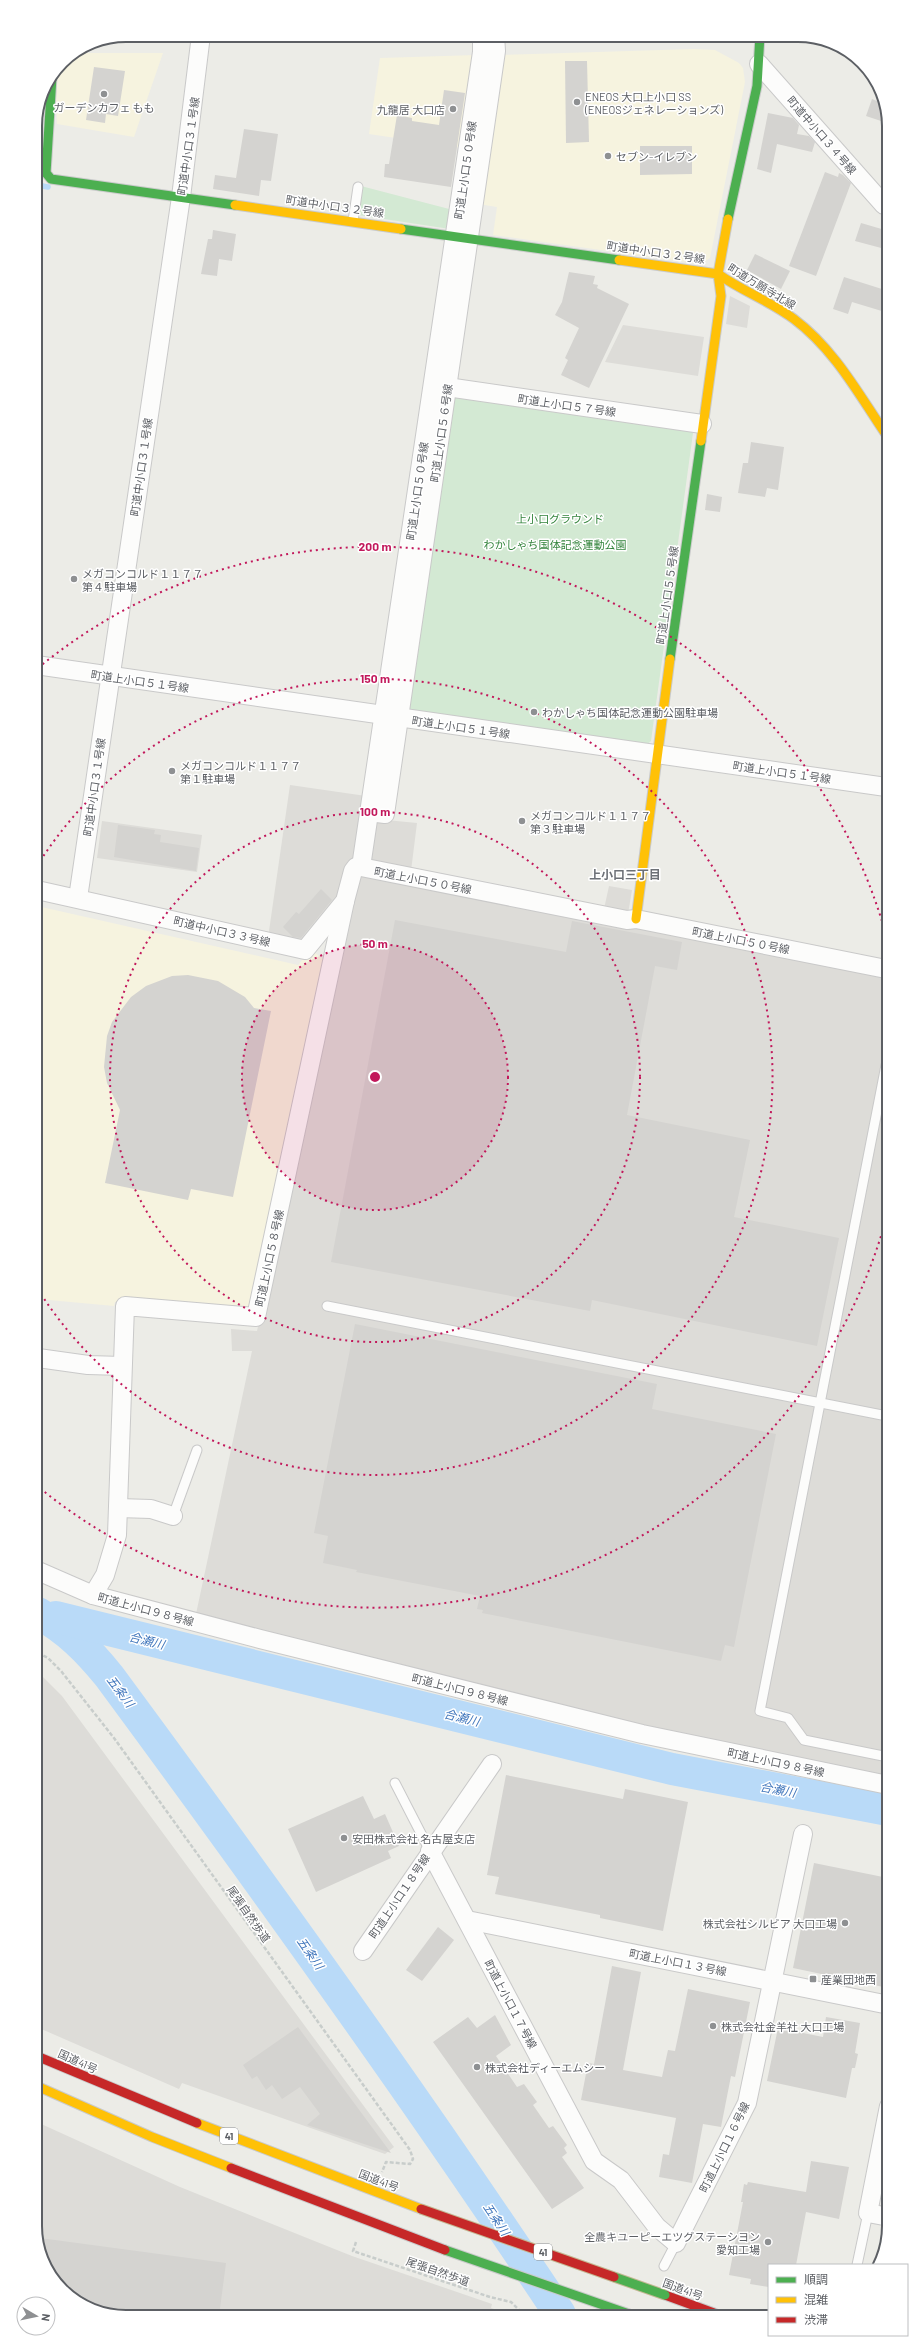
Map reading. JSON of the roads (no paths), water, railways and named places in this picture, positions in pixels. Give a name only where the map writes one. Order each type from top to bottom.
[{"type":"main road","name":"町道万願寺北線","points":[[760,42],[757,86],[718,274],[729,282],[777,307],[820,340],[836,359],[882,423]]},
{"type":"main road","name":"町道中小口３２号線","points":[[51,87],[46,173],[51,179],[718,274]]},
{"type":"main road","name":"町道上小口５５号線","points":[[636,919],[702,424],[721,296],[718,274]]},
{"type":"main road","name":"国道41号","points":[[42,2058],[154,2107],[421,2209],[706,2310]]},
{"type":"main road","points":[[42,2088],[152,2137],[412,2238],[618,2310]]},
{"type":"street","name":"町道中小口３１号線","points":[[78,898],[181,197],[200,42]]},
{"type":"street","name":"町道上小口５０号線","points":[[463,237],[482,42]]},
{"type":"street","name":"町道上小口５６号線","points":[[369,812],[385,814],[391,717],[440,385],[463,237],[496,51],[495,42]]},
{"type":"street","name":"町道中小口３４号線","points":[[759,64],[882,203]]},
{"type":"street","name":"町道上小口５７号線","points":[[440,385],[702,424]]},
{"type":"street","name":"町道上小口５１号線","points":[[42,666],[882,787]]},
{"type":"street","name":"町道上小口５０号線","points":[[369,812],[361,867],[627,920],[636,919],[882,969]]},
{"type":"street","name":"町道中小口３３号線","points":[[42,891],[305,950],[346,901],[353,871],[356,867],[361,867]]},
{"type":"street","name":"町道上小口５８号線","points":[[93,1595],[105,1575],[117,1535],[125,1306],[256,1317],[346,901]]},
{"type":"street","points":[[42,1358],[122,1366]]},
{"type":"street","points":[[118,1508],[152,1510],[173,1516]]},
{"type":"street","name":"町道上小口９８号線","points":[[42,1573],[93,1595],[260,1639],[635,1732],[882,1784]]},
{"type":"street","name":"町道上小口１８号線","points":[[363,1950],[430,1851],[492,1764]]},
{"type":"street","name":"町道上小口１６号線","points":[[676,2243],[747,2103],[803,1834]]},
{"type":"street","name":"町道上小口１７号線","points":[[430,1851],[594,2161],[621,2180],[657,2227],[676,2243]]},
{"type":"street","name":"町道上小口１３号線","points":[[467,1920],[882,2004]]},
{"type":"street","points":[[882,2142],[868,2213],[882,2216]]},
{"type":"lane","points":[[353,221],[358,188]]},
{"type":"lane","points":[[882,1085],[760,1711],[788,1718],[804,1740],[882,1756]]},
{"type":"lane","points":[[327,1306],[882,1415]]},
{"type":"lane","points":[[173,1516],[197,1450]]},
{"type":"lane","points":[[395,1783],[430,1851]]},
{"type":"lane","points":[[857,2264],[868,2213]]},
{"type":"lane","points":[[664,2266],[676,2243]]},
{"type":"waterway","points":[[42,186],[48,187]]},
{"type":"waterway","name":"五条川","points":[[42,1616],[77,1641],[109,1676],[339,1992],[451,2152],[557,2310]]},
{"type":"waterway","name":"合瀬川","points":[[56,1617],[672,1769],[882,1809]]},
{"type":"place","name":"ガーデンカフェ もも","points":[[104,94]]},
{"type":"place","name":"ENEOS 大口上小口 SS (ENEOSジェネレーションズ)","points":[[577,102]]},
{"type":"place","name":"九龍居 大口店","points":[[453,109]]},
{"type":"place","name":"セブン-イレブン","points":[[608,156]]},
{"type":"place","name":"メガコンコルド１１７７ 第４駐車場","points":[[74,579]]},
{"type":"place","name":"わかしゃち国体記念運動公園駐車場","points":[[534,712]]},
{"type":"place","name":"メガコンコルド１１７７ 第１駐車場","points":[[172,771]]},
{"type":"place","name":"メガコンコルド１１７７ 第３駐車場","points":[[522,821]]},
{"type":"place","name":"安田株式会社 名古屋支店","points":[[344,1838]]},
{"type":"place","name":"株式会社シルビア 大口工場","points":[[845,1923]]},
{"type":"place","name":"産業団地西","points":[[813,1979]]},
{"type":"place","name":"株式会社金羊社 大口工場","points":[[713,2026]]},
{"type":"place","name":"株式会社ディーエムシー","points":[[477,2067]]},
{"type":"place","name":"全農キユーピーエツグステーシヨン 愛知工場","points":[[768,2242]]},
{"type":"district","name":"上小口三丁目","points":[[625,874]]},
{"type":"park label","name":"上小口グラウンド","points":[[560,518]]},
{"type":"park label","name":"わかしゃち国体記念運動公園","points":[[555,544]]}]
